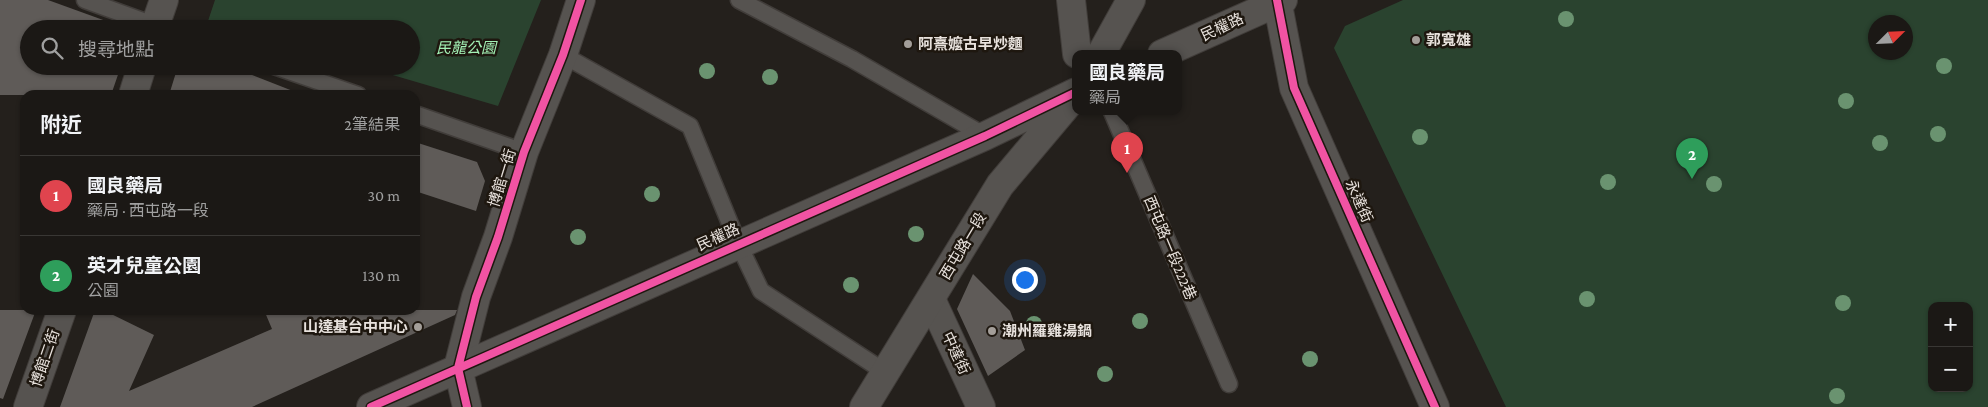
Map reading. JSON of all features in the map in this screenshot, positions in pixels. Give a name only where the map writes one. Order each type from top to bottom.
[{"type":"street","points":[[160,20],[164,0]]},
{"type":"street","name":"博館一街","points":[[458,368],[476,297],[498,237],[524,152],[563,55],[581,0]]},
{"type":"street","points":[[1071,0],[1077,50]]},
{"type":"street","points":[[1103,50],[1131,0]]},
{"type":"street","name":"民權路","points":[[1171,50],[1279,1]]},
{"type":"street","name":"永達街","points":[[1279,1],[1294,88],[1435,407]]},
{"type":"street","points":[[135,90],[139,75]]},
{"type":"street","name":"民權路","points":[[371,407],[1072,96]]},
{"type":"street","name":"西屯路一段","points":[[864,407],[1000,185],[1072,99]]},
{"type":"street","name":"中達街","points":[[931,299],[981,407]]},
{"type":"street","name":"博館二街","points":[[28,407],[60,315]]},
{"type":"street","points":[[458,368],[467,407]]},
{"type":"lane","points":[[86,0],[137,20]]},
{"type":"lane","points":[[739,0],[852,59],[985,136]]},
{"type":"lane","points":[[563,55],[690,126],[738,243],[762,291],[885,372]]},
{"type":"lane","points":[[300,75],[344,90]]},
{"type":"lane","name":"西屯路一段222巷","points":[[1113,115],[1229,384]]},
{"type":"lane","points":[[420,116],[524,152]]},
{"type":"green space","name":"民龍公園","points":[[215,0],[541,0],[498,106],[393,75],[420,75],[420,20],[208,20]]},
{"type":"green space","points":[[1403,0],[1988,0],[1988,407],[1506,407],[1334,48],[1345,26]]},
{"type":"building","points":[[0,0],[48,0],[103,20],[20,20],[20,75],[118,75],[113,90],[20,90],[20,95],[0,95]]},
{"type":"building","points":[[175,75],[252,75],[290,90],[171,90]]},
{"type":"building","points":[[420,144],[477,162],[485,181],[476,211],[420,193]]},
{"type":"building","name":"潮州羅雞湯鍋","points":[[973,274],[1010,311],[1025,350],[988,376],[957,309]]},
{"type":"building","points":[[0,310],[20,310],[20,315],[34,315],[3,399],[0,398]]},
{"type":"building","points":[[420,310],[457,310],[455,315],[252,407],[60,407],[93,315],[113,315],[154,335],[129,391],[272,329],[266,315],[420,315]]},
{"type":"cycle path","points":[[467,407],[458,368],[476,297],[498,237],[524,152],[563,55],[581,0]]},
{"type":"cycle path","points":[[1277,0],[1294,88],[1435,407]]},
{"type":"cycle path","points":[[371,407],[985,136],[1072,94]]},
{"type":"place","name":"郭寬雄","points":[[1416,40]]},
{"type":"place","name":"阿熹嬤古早炒麵","points":[[908,44]]},
{"type":"place","name":"國良藥局","points":[[1127,173]]},
{"type":"place","name":"英才兒童公園","points":[[1692,179]]},
{"type":"place","name":"山達基台中中心","points":[[418,327]]},
{"type":"place","name":"潮州羅雞湯鍋","points":[[992,331]]}]
